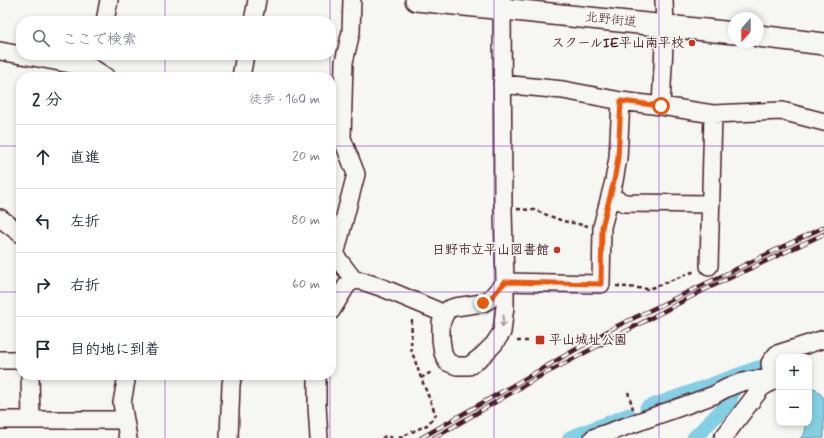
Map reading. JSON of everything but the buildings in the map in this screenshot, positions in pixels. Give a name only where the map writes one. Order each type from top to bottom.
[{"type":"main road","name":"北野街道","points":[[416,0],[502,4],[665,26],[728,32]]},
{"type":"main road","points":[[764,37],[824,44]]},
{"type":"street","points":[[106,16],[110,0]]},
{"type":"street","points":[[254,16],[257,0]]},
{"type":"street","points":[[336,243],[356,174],[342,138],[344,62],[351,32],[352,0]]},
{"type":"street","points":[[661,106],[665,26],[664,0]]},
{"type":"street","points":[[502,4],[505,282],[505,306],[502,332],[494,344],[469,366],[457,366],[447,362],[443,353],[441,323],[449,309],[483,303],[490,299],[505,282],[601,284],[602,227],[614,181],[618,158],[621,101]]},
{"type":"street","points":[[0,51],[16,54]]},
{"type":"street","points":[[53,60],[98,67]]},
{"type":"street","points":[[241,72],[244,60]]},
{"type":"street","points":[[502,84],[563,90],[621,101],[713,114],[782,111],[824,122]]},
{"type":"street","points":[[709,266],[713,114]]},
{"type":"street","points":[[610,197],[625,203],[711,204]]},
{"type":"street","points":[[0,218],[16,230]]},
{"type":"street","points":[[336,257],[354,280]]},
{"type":"street","points":[[336,303],[347,285],[354,280],[383,288],[445,314]]},
{"type":"street","points":[[777,354],[824,339]]},
{"type":"street","points":[[812,355],[824,349]]},
{"type":"street","points":[[776,355],[770,363],[776,378]]},
{"type":"street","points":[[0,360],[16,360]]},
{"type":"street","points":[[593,438],[637,421],[714,395],[749,380],[776,378]]},
{"type":"street","points":[[723,438],[761,388],[776,378]]},
{"type":"street","points":[[30,380],[31,420]]},
{"type":"street","points":[[126,380],[122,403],[128,438]]},
{"type":"street","points":[[229,438],[231,380]]},
{"type":"street","points":[[317,380],[319,438]]},
{"type":"street","points":[[0,420],[125,420]]},
{"type":"path","points":[[513,209],[534,210],[575,224],[602,227]]},
{"type":"path","points":[[601,284],[649,289],[709,266]]},
{"type":"path","points":[[399,438],[427,425],[436,415],[411,349],[412,315]]},
{"type":"path","points":[[517,341],[528,341]]},
{"type":"path","points":[[421,378],[433,371]]},
{"type":"path","points":[[382,438],[386,436],[394,438]]},
{"type":"water","points":[[815,388],[824,398],[824,438],[800,438],[804,434],[805,427],[812,426],[812,389]]},
{"type":"waterway","points":[[647,408],[758,368]]},
{"type":"waterway","points":[[694,438],[728,404],[734,389]]},
{"type":"waterway","points":[[570,438],[629,415]]},
{"type":"railway","points":[[421,438],[615,327],[824,227]]},
{"type":"railway","points":[[434,438],[535,379],[704,290],[824,234]]},
{"type":"place","name":"スクールIE平山南平校","points":[[692,43]]},
{"type":"place","name":"日野市立平山図書館","points":[[557,250]]},
{"type":"place","name":"平山城址公園","points":[[540,340]]},
{"type":"route","points":[[483,303],[490,299],[505,282],[601,284],[602,227],[614,181],[618,158],[621,101],[661,106]]}]
